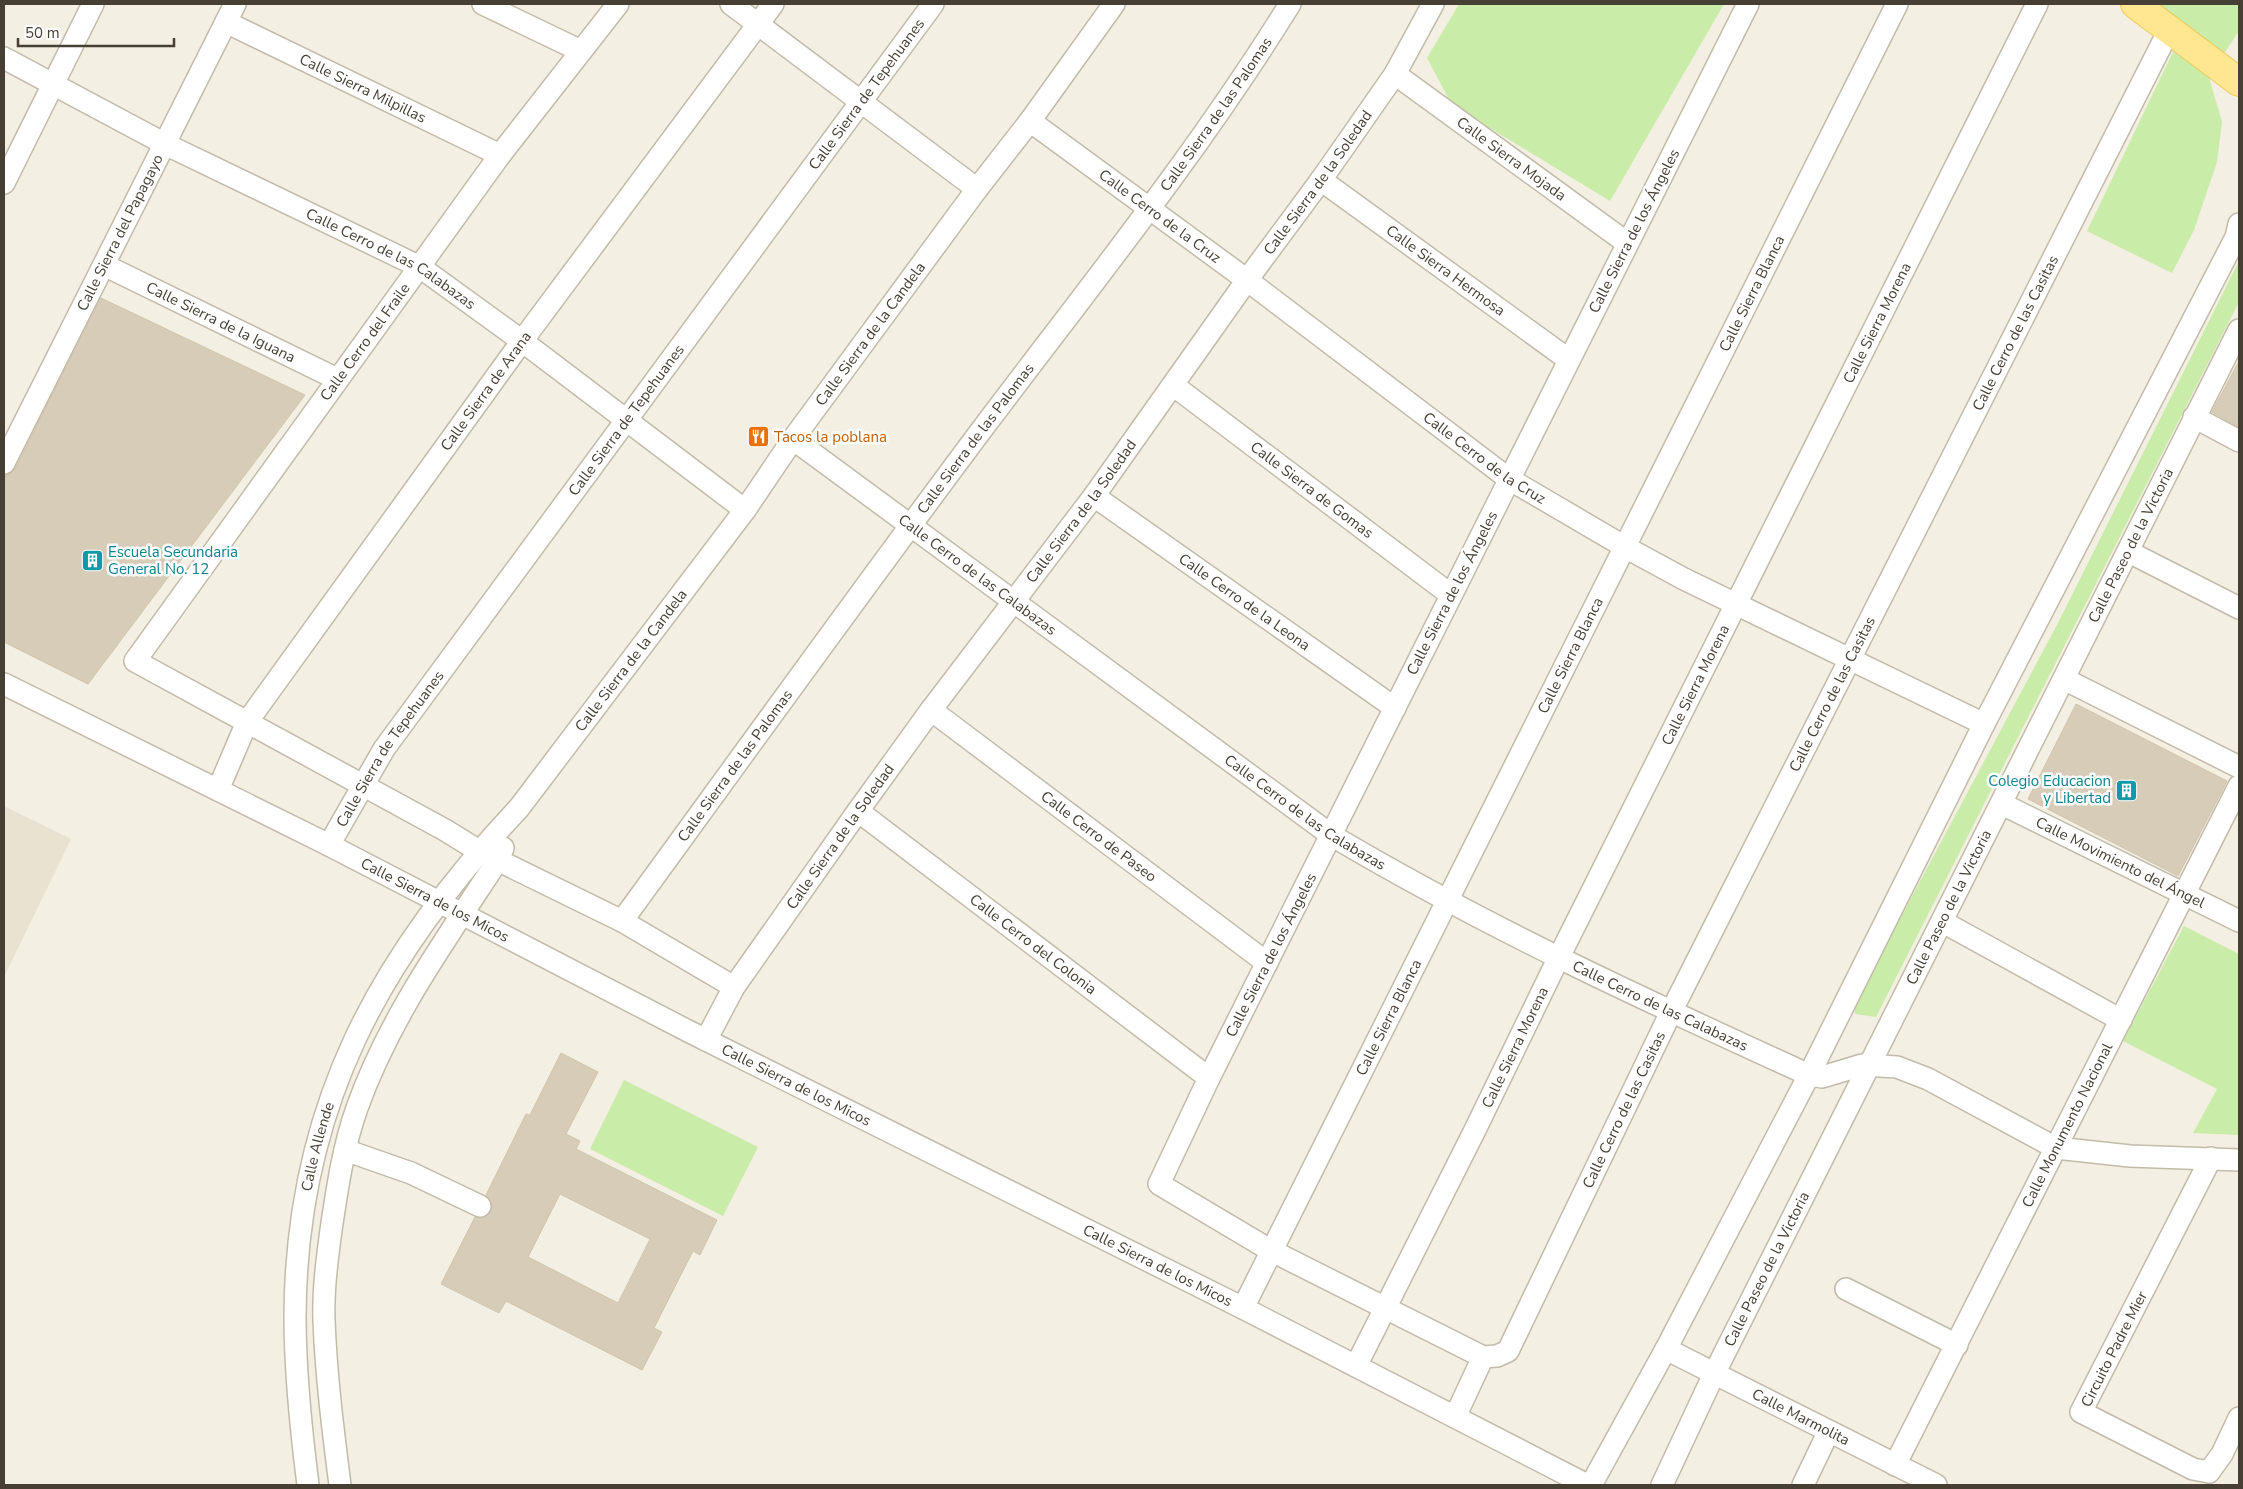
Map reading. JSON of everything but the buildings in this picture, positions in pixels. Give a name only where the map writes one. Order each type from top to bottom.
[{"type":"main road","points":[[2135,4],[2239,82]]},
{"type":"street","points":[[4,183],[93,4]]},
{"type":"street","points":[[483,4],[581,51]]},
{"type":"street","name":"Calle Cerro del Fraile","points":[[247,722],[135,661],[500,155],[618,4]]},
{"type":"street","points":[[732,4],[977,189]]},
{"type":"street","name":"Calle Sierra de Arana","points":[[218,790],[247,722],[522,341],[773,4]]},
{"type":"street","name":"Calle Sierra de Tepehuanes","points":[[329,845],[362,785],[390,741],[933,4]]},
{"type":"street","name":"Calle Sierra de la Candela","points":[[488,855],[519,808],[745,510],[794,439],[977,189],[1030,121],[1114,4]]},
{"type":"street","name":"Calle Sierra de las Palomas","points":[[622,921],[909,526],[1148,209],[1252,65],[1290,4]]},
{"type":"street","name":"Calle Sierra de la Soledad","points":[[706,1040],[734,987],[858,811],[931,710],[1094,496],[1247,280],[1321,180],[1395,74],[1433,4]]},
{"type":"street","name":"Calle Sierra de los Ángeles","points":[[1270,1250],[1159,1184],[1209,1078],[1748,4]]},
{"type":"street","name":"Calle Sierra Blanca","points":[[1243,1308],[1270,1250],[1448,900],[1897,4]]},
{"type":"street","name":"Calle Sierra Morena","points":[[1356,1366],[1474,1132],[1559,956],[2037,4]]},
{"type":"street","name":"Calle Sierra del Papagayo","points":[[4,463],[230,13]]},
{"type":"street","name":"Calle Sierra Milpillas","points":[[230,13],[500,155]]},
{"type":"street","name":"Calle Cerro de las Casitas","points":[[1455,1417],[1490,1356],[1508,1351],[1671,1012],[2169,30]]},
{"type":"street","name":"Calle Cerro de las Calabazas","points":[[4,58],[165,144],[420,267],[522,341],[745,510]]},
{"type":"street","name":"Calle Sierra Mojada","points":[[1395,74],[1627,242]]},
{"type":"street","name":"Calle Cerro de la Cruz","points":[[1030,121],[1247,280],[1509,479],[1625,547],[1736,604],[1984,724]]},
{"type":"street","name":"Calle Sierra Hermosa","points":[[1321,180],[1569,360]]},
{"type":"street","points":[[1591,1485],[1666,1349],[1809,1075],[1984,724],[2231,246],[2239,224]]},
{"type":"street","name":"Calle Sierra de la Iguana","points":[[104,265],[337,379]]},
{"type":"street","name":"Calle Paseo de la Victoria","points":[[1662,1485],[1714,1374],[1943,922],[2239,330]]},
{"type":"street","name":"Calle Sierra de Gomas","points":[[1173,385],[1451,595]]},
{"type":"street","points":[[2194,418],[2239,441]]},
{"type":"street","name":"Calle Cerro de las Calabazas","points":[[794,439],[909,526],[1331,835],[1388,869],[1671,1012],[1809,1075],[1822,1077],[1871,1064],[1897,1067],[1928,1079],[2056,1148]]},
{"type":"street","name":"Calle Cerro de la Leona","points":[[1094,496],[1395,708]]},
{"type":"street","points":[[2129,552],[2239,608]]},
{"type":"street","points":[[2064,679],[2239,767]]},
{"type":"street","name":"Calle Sierra de los Micos","points":[[4,684],[329,845],[706,1040],[1243,1308],[1587,1485]]},
{"type":"street","name":"Calle Cerro de Paseo","points":[[931,710],[1267,963]]},
{"type":"street","points":[[247,722],[488,855],[622,921],[734,987]]},
{"type":"street","name":"Calle Monumento Nacional","points":[[1895,1465],[2239,786]]},
{"type":"street","name":"Calle Movimiento del Ángel","points":[[2002,804],[2239,922]]},
{"type":"street","name":"Calle Cerro del Colonia","points":[[858,811],[1209,1078]]},
{"type":"street","name":"Calle Allende","points":[[308,1485],[296,1346],[297,1261],[308,1185],[330,1099],[358,1031],[403,950],[439,901],[488,855]]},
{"type":"street","name":"Calle Allende","points":[[340,1485],[324,1319],[326,1266],[345,1150],[356,1108],[407,1002],[436,952],[462,914],[488,855]]},
{"type":"street","points":[[1943,922],[2121,1020]]},
{"type":"street","points":[[330,1099],[356,1108]]},
{"type":"street","points":[[2056,1148],[2130,1156],[2239,1160]]},
{"type":"street","points":[[345,1150],[411,1173],[480,1206]]},
{"type":"street","name":"Circuito Padre Mier","points":[[2211,1158],[2081,1412],[2192,1469],[2209,1472],[2222,1454],[2239,1418]]},
{"type":"street","points":[[1270,1250],[1385,1308],[1490,1356]]},
{"type":"street","points":[[1846,1289],[1956,1345]]},
{"type":"street","name":"Calle Marmolita","points":[[1666,1349],[1828,1433],[1936,1485]]},
{"type":"street","points":[[1802,1485],[1828,1433]]},
{"type":"shaded area","points":[[4,806],[71,839],[4,977]]},
{"type":"green space","points":[[1459,4],[1724,4],[1610,201],[1452,105],[1427,58]]},
{"type":"green space","points":[[2150,4],[2238,4],[2239,31],[2223,55]]},
{"type":"green space","points":[[2173,52],[2208,74],[2222,122],[2217,162],[2194,230],[2172,273],[2087,231]]},
{"type":"green space","points":[[2239,261],[2239,302],[1876,1017],[1855,1014],[1854,1005],[2058,623]]},
{"type":"green space","points":[[2184,926],[2239,954],[2239,1135],[2193,1133],[2217,1089],[2123,1041]]},
{"type":"green space","points":[[624,1080],[758,1147],[723,1216],[590,1149]]},
{"type":"place","name":"Tacos la poblana","points":[[758,437]]},
{"type":"place","name":"Escuela Secundaria General No. 12","points":[[92,561]]},
{"type":"place","name":"Colegio Educacion y Libertad","points":[[2127,790]]}]
